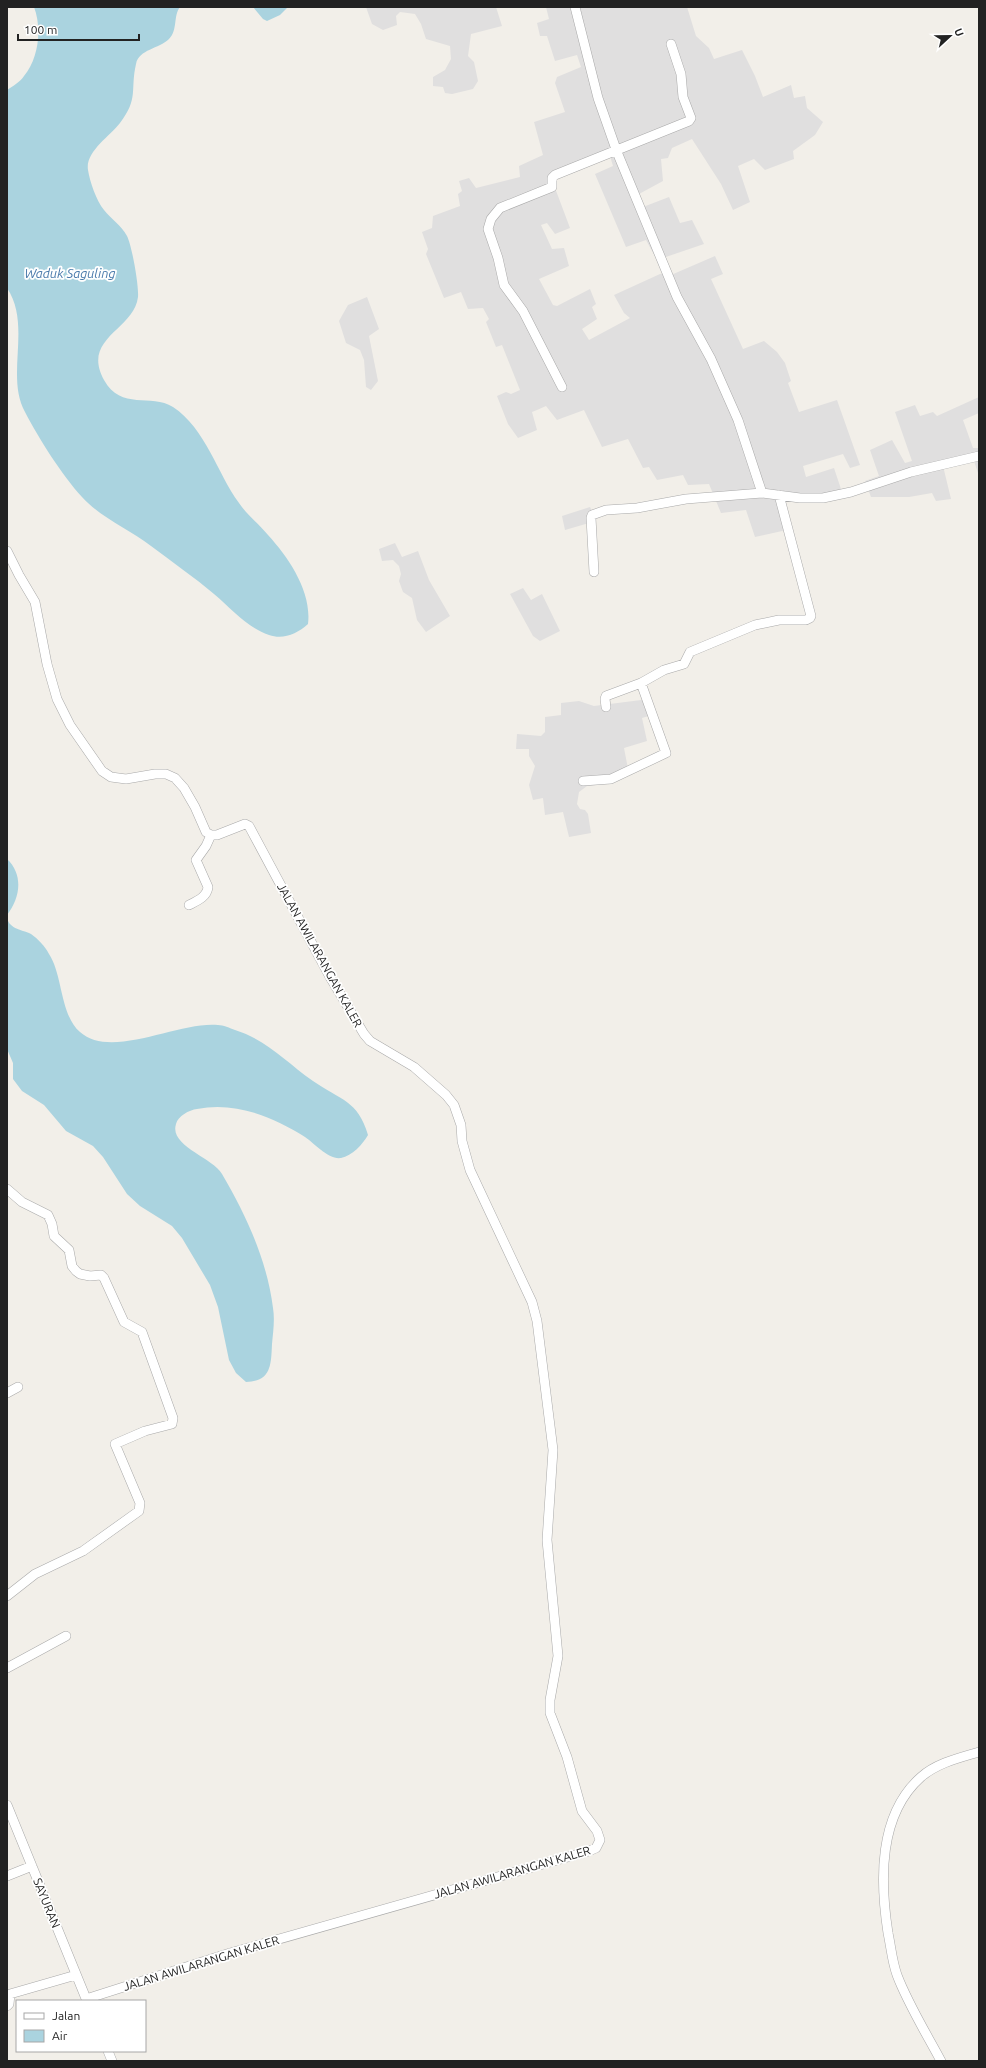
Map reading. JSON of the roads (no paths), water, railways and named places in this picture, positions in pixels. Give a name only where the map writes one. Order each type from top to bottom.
[{"type":"street","points":[[575,7],[598,98],[617,152],[677,297],[711,359],[738,420],[762,493]]},
{"type":"street","points":[[562,387],[523,311],[504,285],[498,258],[488,229],[489,223],[500,208],[552,187],[552,178],[555,175],[617,152],[690,120],[683,96],[681,74],[671,44]]},
{"type":"street","points":[[594,572],[591,518],[592,515],[606,510],[637,508],[686,499],[762,493],[813,498],[830,497],[911,472],[979,456]]},
{"type":"street","points":[[606,707],[606,696],[641,683],[659,672],[684,664],[687,661],[689,653],[709,643],[761,624],[779,620],[806,620],[810,618],[811,616],[779,495]]},
{"type":"street","points":[[7,551],[35,602],[46,664],[57,699],[70,725],[88,752],[102,771],[111,777],[126,779],[154,774],[166,774],[175,778],[184,788],[195,807],[206,832],[211,835],[206,846],[196,860],[208,887],[207,892],[202,898],[189,905]]},
{"type":"street","points":[[583,781],[611,779],[666,753],[641,683]]},
{"type":"street","name":"JALAN AWILARANGAN KALER","points":[[86,2000],[230,1953],[589,1851],[596,1848],[600,1840],[597,1831],[582,1811],[567,1757],[550,1713],[550,1695],[558,1656],[547,1540],[553,1450],[537,1321],[532,1302],[470,1170],[462,1141],[461,1125],[454,1105],[446,1095],[414,1067],[370,1041],[364,1034],[330,977],[249,826],[245,824],[217,835],[211,835]]},
{"type":"street","points":[[7,1189],[22,1202],[48,1215],[52,1224],[54,1236],[69,1250],[72,1266],[76,1271],[80,1274],[90,1276],[101,1275],[104,1278],[124,1322],[142,1332],[173,1418],[172,1424],[145,1431],[115,1444],[140,1504],[139,1511],[83,1551],[35,1574],[7,1596]]},
{"type":"street","points":[[7,1392],[18,1387]]},
{"type":"street","points":[[7,1668],[66,1636]]},
{"type":"street","points":[[941,2061],[903,1988],[893,1963],[885,1905],[885,1852],[896,1813],[900,1804],[915,1784],[937,1767],[979,1752]]},
{"type":"street","name":"SAYURAN","points":[[7,1805],[10,1818],[32,1866],[86,2000]]},
{"type":"street","points":[[7,1876],[32,1866]]},
{"type":"street","points":[[7,2006],[9,2004],[10,1994],[76,1975]]},
{"type":"water","name":"Waduk Saguling","points":[[34,7],[180,7],[174,31],[169,39],[145,52],[138,59],[134,73],[133,94],[130,107],[116,128],[94,151],[88,163],[90,180],[98,201],[104,210],[122,229],[129,241],[138,292],[138,297],[134,308],[128,318],[104,344],[99,354],[99,366],[104,380],[111,389],[119,395],[137,400],[164,403],[173,407],[184,416],[203,439],[239,503],[284,554],[303,588],[308,612],[308,624],[295,633],[279,637],[261,632],[246,622],[191,576],[142,540],[98,511],[82,497],[59,468],[25,412],[17,383],[18,318],[14,302],[7,288],[7,90],[16,84],[29,69],[36,52],[38,43],[38,24]]},
{"type":"water","points":[[253,7],[288,7],[280,15],[267,21],[263,19]]},
{"type":"water","points":[[7,859],[16,872],[18,887],[15,901],[7,915]]},
{"type":"water","points":[[7,915],[9,923],[12,926],[31,934],[47,951],[54,963],[69,1016],[80,1032],[93,1040],[109,1042],[127,1041],[202,1025],[218,1025],[226,1027],[246,1034],[276,1052],[313,1081],[347,1102],[359,1114],[364,1123],[368,1135],[360,1146],[345,1157],[336,1158],[327,1154],[305,1137],[293,1130],[253,1112],[225,1107],[211,1107],[191,1111],[184,1114],[177,1121],[176,1132],[179,1139],[193,1151],[210,1162],[222,1174],[239,1205],[261,1255],[270,1290],[274,1322],[270,1365],[268,1371],[260,1379],[246,1382],[236,1373],[229,1360],[218,1307],[210,1285],[182,1238],[172,1226],[140,1206],[127,1194],[103,1157],[93,1146],[66,1131],[44,1105],[22,1091],[13,1079],[13,1063],[7,1049]]}]
